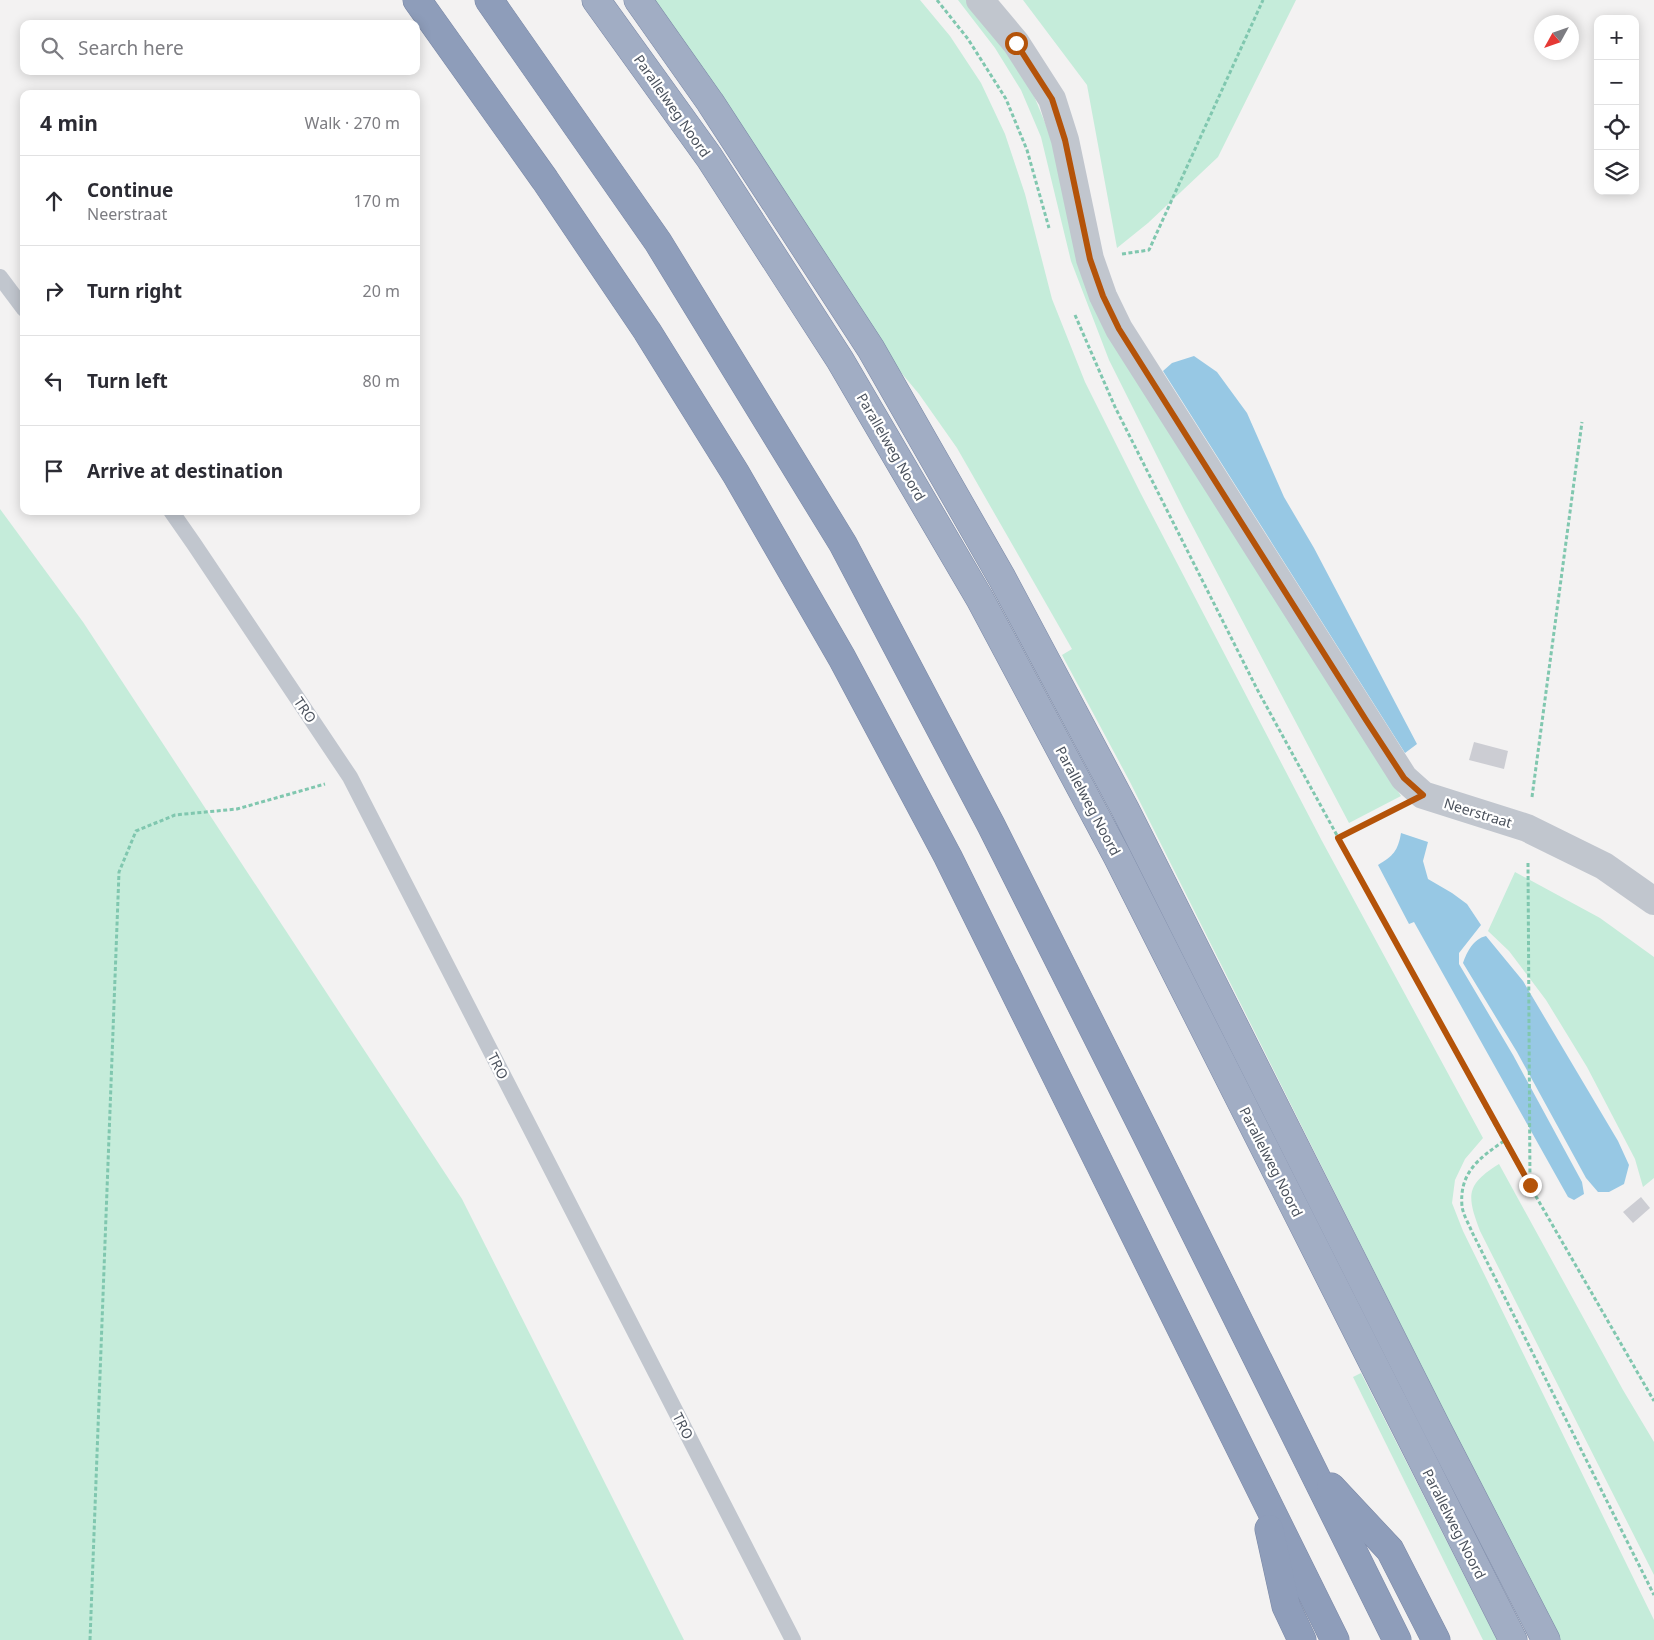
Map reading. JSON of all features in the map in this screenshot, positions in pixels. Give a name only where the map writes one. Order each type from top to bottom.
[{"type":"highway","points":[[417,0],[545,180],[647,331],[736,474],[842,658],[948,857],[1336,1640]]},
{"type":"highway","points":[[489,0],[658,242],[842,544],[991,824],[1397,1640]]},
{"type":"highway","name":"Parallelweg Noord","points":[[596,0],[709,158],[840,360],[980,599],[1117,856],[1513,1640]]},
{"type":"highway","name":"Parallelweg Noord","points":[[638,0],[710,102],[871,349],[1002,578],[1125,809],[1546,1640]]},
{"type":"highway","points":[[1311,1466],[1390,1550],[1436,1640]]},
{"type":"highway","points":[[1260,1488],[1286,1606],[1302,1640]]},
{"type":"street","name":"Neerstraat","points":[[980,0],[1016,43],[1052,99],[1065,140],[1090,259],[1103,296],[1119,329],[1404,778],[1423,795],[1527,828],[1604,866],[1654,901]]},
{"type":"lane","points":[[0,276],[20,304]]},
{"type":"lane","name":"TRO","points":[[173,515],[350,777],[793,1640]]},
{"type":"path","points":[[937,0],[968,39],[1006,99],[1027,150],[1051,235]]},
{"type":"path","points":[[1128,253],[1149,250],[1263,0]]},
{"type":"path","points":[[1073,308],[1115,407],[1257,689],[1504,1141],[1654,1401]]},
{"type":"path","points":[[90,1640],[119,872],[136,831],[175,816],[237,809],[350,777]]},
{"type":"path","points":[[1338,838],[1423,795]]},
{"type":"path","points":[[1504,1141],[1471,1167],[1462,1186],[1462,1208],[1476,1241],[1654,1596]]},
{"type":"green space","points":[[652,0],[920,0],[950,36],[981,83],[1005,134],[1025,194],[1052,299],[1085,382],[1140,492],[1322,841],[1483,1138],[1465,1159],[1455,1180],[1452,1203],[1463,1231],[1654,1620],[1654,1640],[1558,1640],[1130,782],[1062,655],[1072,649],[957,448],[919,394],[888,357]]},
{"type":"green space","points":[[958,0],[969,0],[1030,86],[1050,135],[1121,353],[1401,796],[1349,823],[1184,510],[1109,360],[1071,261],[1041,137],[1021,90],[995,48]]},
{"type":"green space","points":[[1023,0],[1296,0],[1218,157],[1148,223],[1117,248],[1087,85]]},
{"type":"green space","points":[[0,509],[83,622],[462,1199],[684,1640],[0,1640]]},
{"type":"green space","points":[[1515,872],[1600,918],[1654,957],[1654,1178],[1643,1187],[1635,1159],[1587,1067],[1546,1000],[1509,951],[1488,931]]},
{"type":"green space","points":[[1499,1164],[1623,1390],[1654,1442],[1654,1575],[1480,1231],[1471,1200],[1472,1192],[1480,1178]]},
{"type":"green space","points":[[1361,1373],[1497,1640],[1483,1640],[1353,1377]]},
{"type":"water","points":[[1194,356],[1217,372],[1247,413],[1284,497],[1314,548],[1417,744],[1405,753],[1163,371],[1172,363]]},
{"type":"water","points":[[1401,833],[1428,842],[1423,861],[1428,879],[1467,904],[1481,925],[1459,953],[1459,964],[1513,1055],[1582,1182],[1584,1194],[1574,1200],[1568,1197],[1414,922],[1409,924],[1378,865],[1388,859],[1394,852]]},
{"type":"water","points":[[1486,936],[1523,981],[1618,1141],[1629,1165],[1624,1184],[1609,1192],[1598,1192],[1586,1178],[1517,1052],[1463,963],[1474,943]]},
{"type":"building","points":[[1474,742],[1508,751],[1504,769],[1469,760]]},
{"type":"building","points":[[1641,1197],[1650,1208],[1633,1223],[1623,1212]]},
{"type":"route","points":[[1016,43],[1052,99],[1065,140],[1090,259],[1103,296],[1119,329],[1366,720],[1404,778],[1423,795],[1338,838],[1530,1185]]}]
